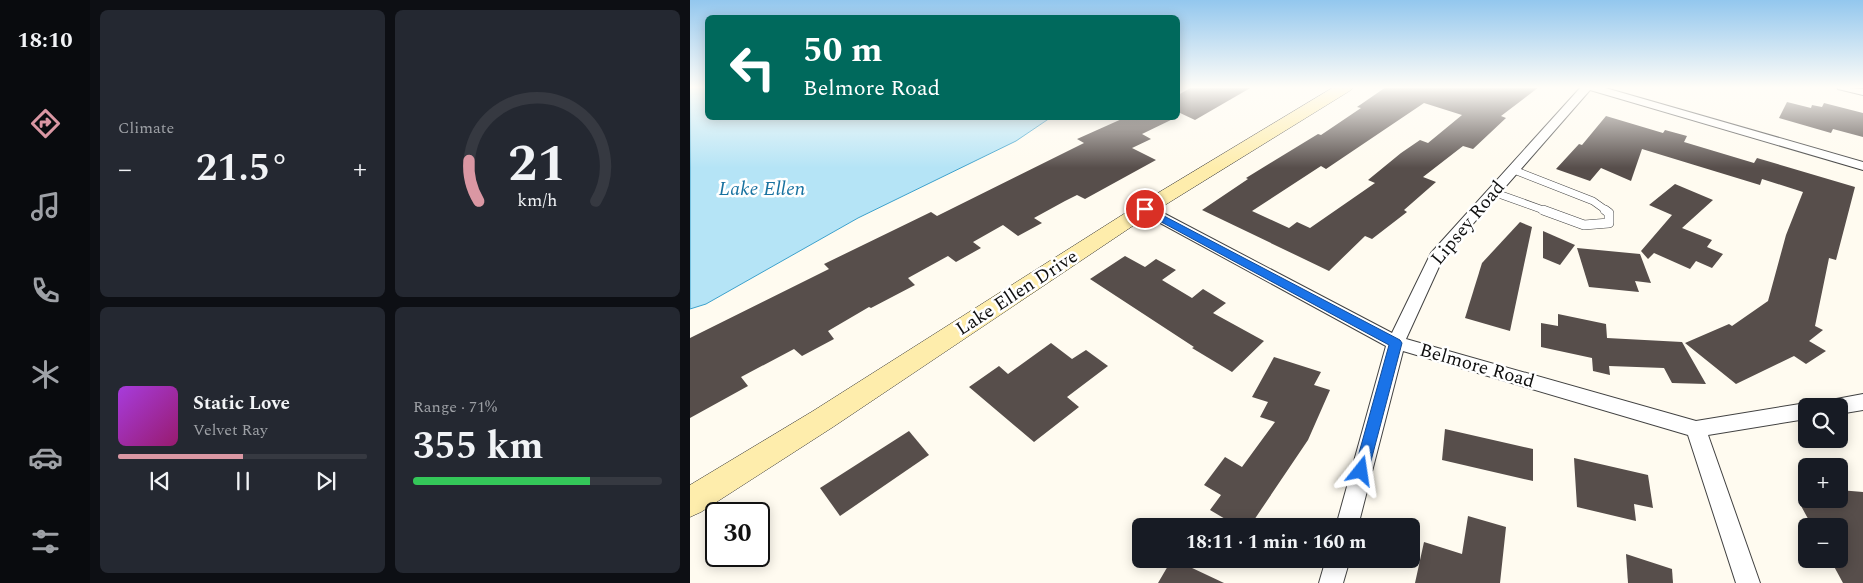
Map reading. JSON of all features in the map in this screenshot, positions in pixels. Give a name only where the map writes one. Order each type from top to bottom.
[{"type":"street","name":"Lake Ellen Drive","points":[[690,502],[823,419],[1145,209],[1300,114]]},
{"type":"street","name":"Lipsey Road","points":[[1348,518],[1396,343],[1436,256],[1564,114]]},
{"type":"street","points":[[1683,114],[1863,166]]},
{"type":"street","name":"Belmore Road","points":[[1145,209],[1396,343],[1696,429],[1798,412]]},
{"type":"street","points":[[1848,404],[1863,402]]},
{"type":"street","points":[[1696,429],[1748,583]]},
{"type":"street","points":[[1331,583],[1335,568]]},
{"type":"lane","points":[[1492,192],[1584,225],[1609,223],[1609,213],[1593,201],[1514,170]]},
{"type":"water","name":"Lake Ellen","points":[[690,114],[705,114],[705,120],[1047,120],[1016,141],[858,218],[706,304],[690,309]]},
{"type":"building","points":[[1183,114],[1205,114],[1195,120]]},
{"type":"building","points":[[1352,114],[1407,114],[1326,169],[1321,166],[1252,211],[1289,228],[1297,222],[1310,228],[1375,183],[1368,180],[1401,153],[1420,140],[1428,143],[1462,115],[1459,114],[1503,114],[1501,116],[1506,118],[1473,149],[1463,146],[1423,177],[1436,182],[1404,210],[1407,212],[1372,239],[1365,236],[1329,271],[1202,210],[1248,179],[1246,178],[1318,134],[1321,135]]},
{"type":"building","points":[[1781,114],[1863,114],[1863,137],[1833,129],[1831,133],[1779,118]]},
{"type":"building","points":[[1606,116],[1663,133],[1665,130],[1687,136],[1684,142],[1754,163],[1757,158],[1855,187],[1836,260],[1829,258],[1815,326],[1823,330],[1809,341],[1826,351],[1806,364],[1794,356],[1736,384],[1685,343],[1729,324],[1732,326],[1768,301],[1786,235],[1803,192],[1762,179],[1760,185],[1642,149],[1631,181],[1601,168],[1590,181],[1556,169],[1579,144],[1582,145]]},
{"type":"building","points":[[1120,120],[1171,120],[1142,134],[1151,139],[1132,148],[1156,160],[1085,199],[1077,195],[1034,218],[1042,223],[1018,236],[1003,225],[973,242],[981,248],[956,262],[948,256],[908,278],[915,285],[871,308],[869,307],[828,331],[834,339],[802,356],[794,349],[741,377],[748,386],[690,418],[690,338],[829,269],[824,264],[931,212],[937,216],[1084,143],[1077,139]]},
{"type":"building","points":[[1675,184],[1713,200],[1682,228],[1712,240],[1707,247],[1723,254],[1712,268],[1696,261],[1690,269],[1654,253],[1648,259],[1641,251],[1672,215],[1649,205]]},
{"type":"building","points":[[1520,222],[1532,227],[1510,331],[1465,318],[1482,263]]},
{"type":"building","points":[[1543,231],[1575,245],[1560,265],[1543,258]]},
{"type":"building","points":[[1577,248],[1640,254],[1651,283],[1635,281],[1639,292],[1589,287]]},
{"type":"building","points":[[1125,256],[1145,267],[1156,259],[1176,270],[1162,280],[1192,298],[1203,289],[1226,303],[1213,313],[1264,341],[1232,372],[1192,348],[1194,347],[1090,279]]},
{"type":"building","points":[[1558,314],[1606,324],[1607,338],[1682,342],[1706,384],[1672,383],[1664,368],[1609,366],[1610,375],[1593,371],[1592,358],[1541,347],[1541,323],[1558,326]]},
{"type":"building","points":[[1051,343],[1072,359],[1086,350],[1108,366],[1067,397],[1079,407],[1034,442],[969,387],[999,366],[1008,374]]},
{"type":"building","points":[[1274,357],[1321,372],[1314,385],[1330,390],[1308,440],[1255,518],[1224,518],[1210,510],[1221,495],[1204,485],[1225,457],[1242,467],[1275,422],[1260,417],[1268,402],[1252,397]]},
{"type":"building","points":[[1445,429],[1533,449],[1533,481],[1442,460]]},
{"type":"building","points":[[909,431],[929,455],[840,516],[820,488]]},
{"type":"building","points":[[1574,458],[1648,475],[1653,508],[1634,504],[1636,521],[1577,507]]},
{"type":"building","points":[[1848,491],[1863,492],[1863,583],[1843,583],[1835,568],[1848,568],[1848,518],[1808,518],[1802,508],[1848,508]]},
{"type":"building","points":[[1468,516],[1506,527],[1500,583],[1415,583],[1418,568],[1420,568],[1424,542],[1462,554]]},
{"type":"building","points":[[1626,554],[1672,569],[1673,583],[1628,583]]},
{"type":"building","points":[[1167,568],[1192,568],[1224,583],[1158,583]]},
{"type":"route","points":[[1145,209],[1396,343],[1361,471]]}]
